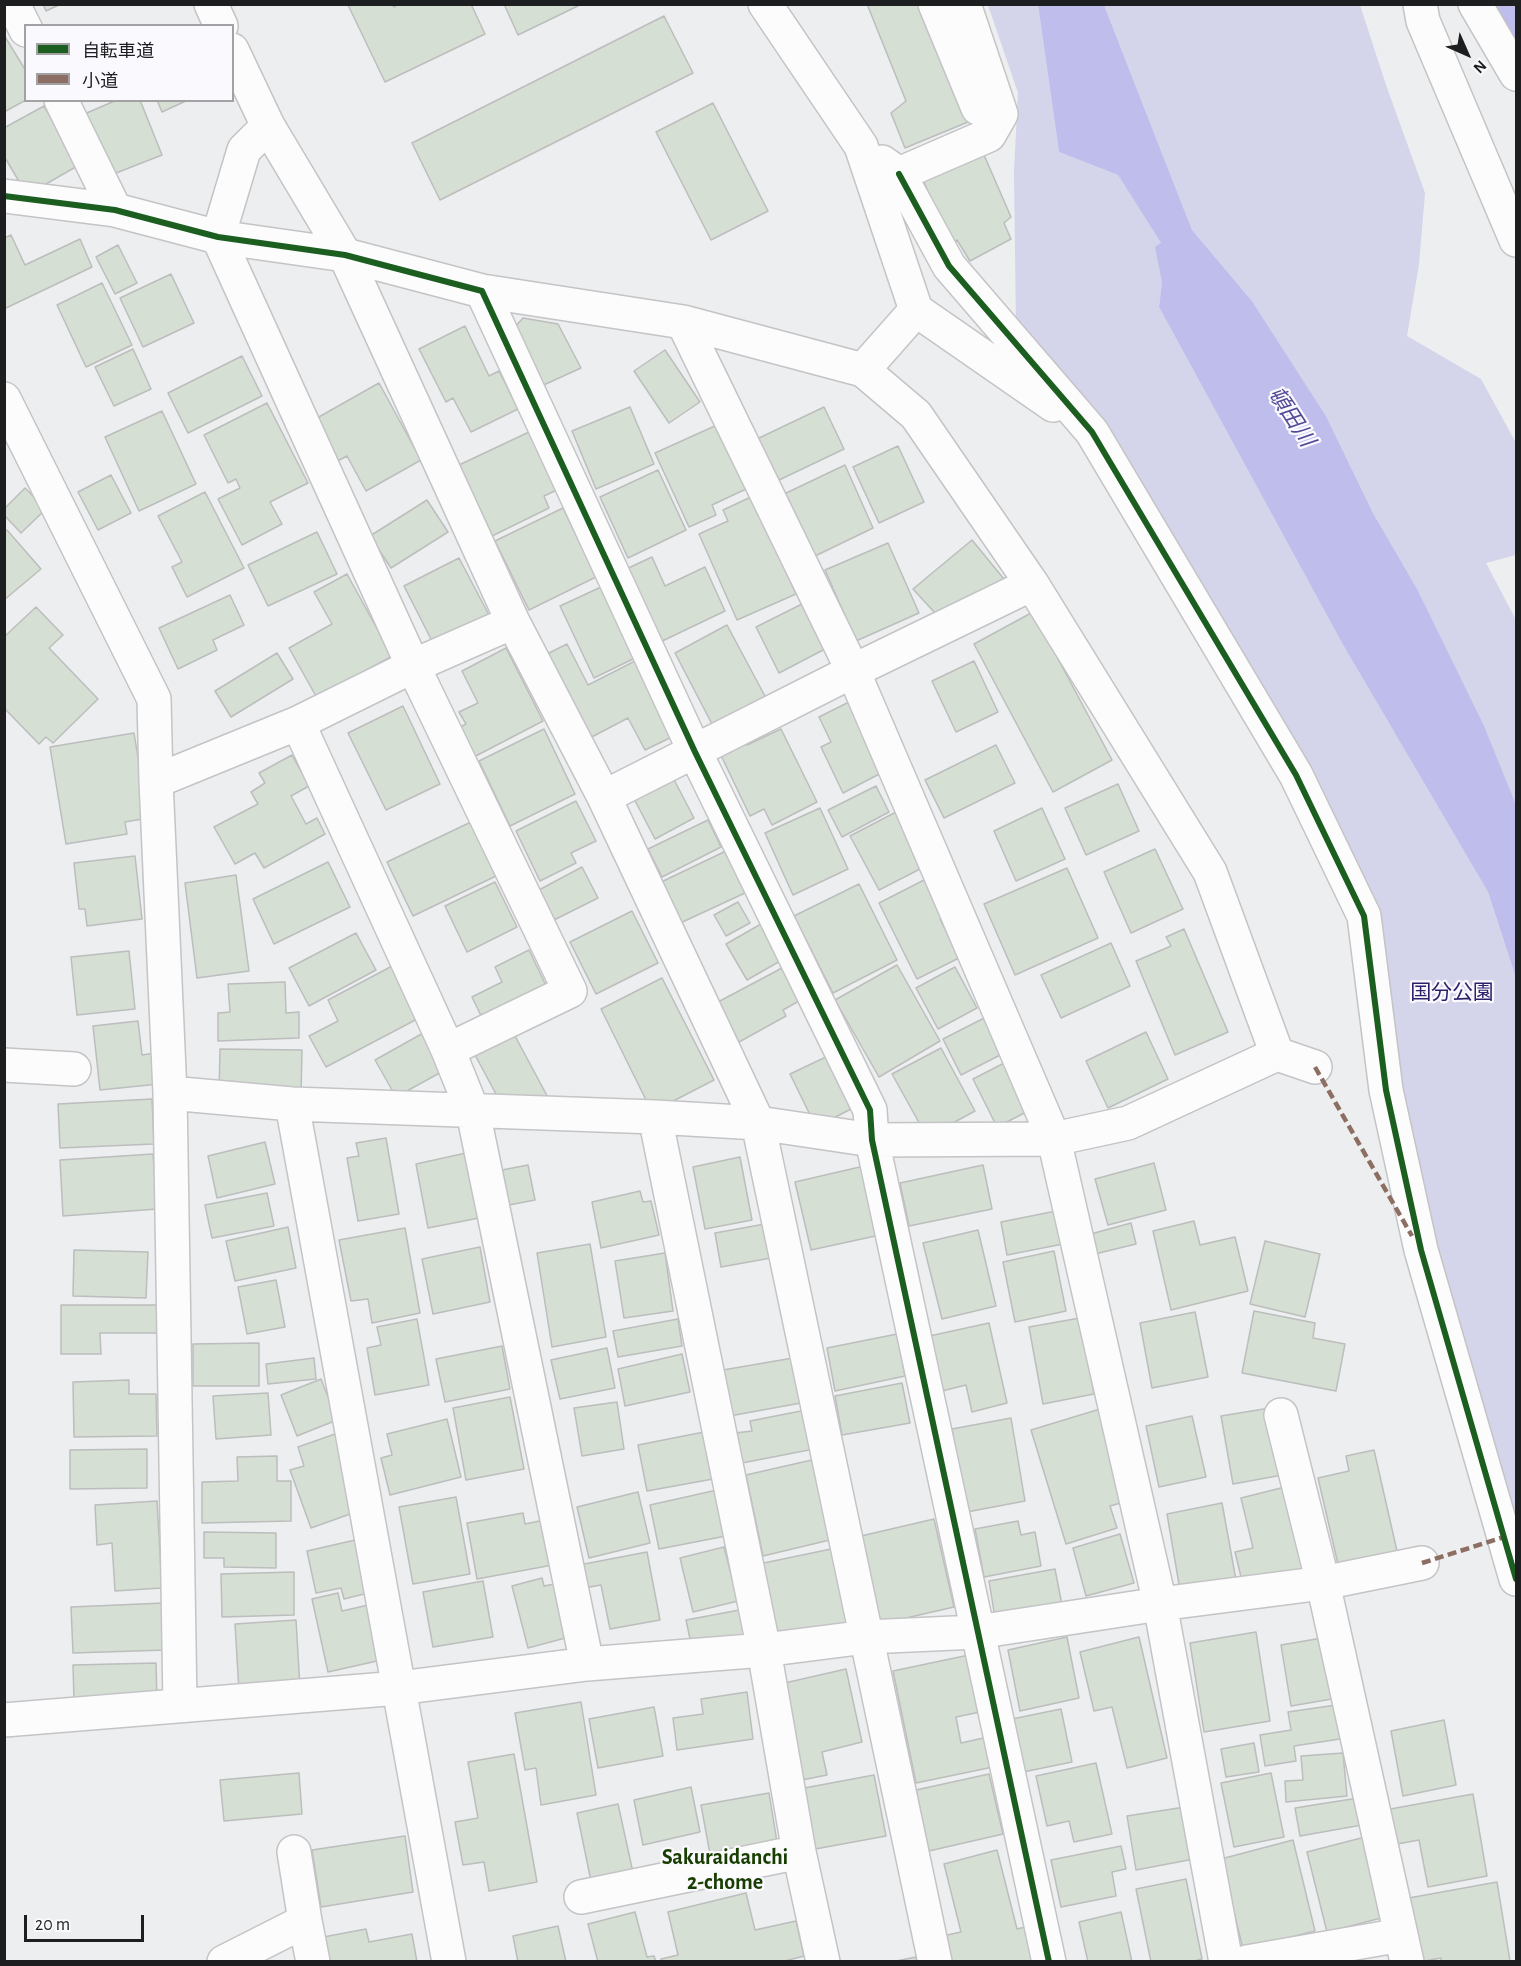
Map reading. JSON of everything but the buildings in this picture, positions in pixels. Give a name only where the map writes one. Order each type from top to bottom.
[{"type":"street","points":[[13,4],[24,26]]},
{"type":"street","points":[[211,4],[220,24]]},
{"type":"street","points":[[765,4],[861,146],[916,310],[1092,432]]},
{"type":"street","points":[[935,4],[989,135]]},
{"type":"street","points":[[899,174],[989,135],[1001,114],[964,4]]},
{"type":"street","points":[[1420,4],[1423,21],[1516,240]]},
{"type":"street","points":[[1475,4],[1516,74]]},
{"type":"street","points":[[234,54],[268,126],[345,255],[513,622],[604,797],[758,1123],[935,1962]]},
{"type":"street","points":[[62,102],[115,210]]},
{"type":"street","points":[[268,126],[244,150],[218,237],[413,666],[570,991],[448,1050]]},
{"type":"street","points":[[861,146],[899,174],[949,266],[1092,432],[1296,776],[1364,916],[1386,1090],[1421,1251],[1516,1579]]},
{"type":"street","points":[[4,196],[115,210],[218,237],[345,255],[482,291],[682,322],[863,370],[916,415],[1032,584],[1210,872],[1276,1054]]},
{"type":"street","points":[[482,291],[695,752],[870,1110],[872,1140],[1049,1962]]},
{"type":"street","points":[[863,370],[916,310]]},
{"type":"street","points":[[682,322],[853,671],[1054,1139],[1160,1604],[1226,1962]]},
{"type":"street","points":[[4,399],[12,435],[154,699],[170,1093],[180,1706]]},
{"type":"street","points":[[604,797],[853,671],[1032,584]]},
{"type":"street","points":[[156,781],[298,723],[413,666],[513,622]]},
{"type":"street","points":[[298,723],[448,1050],[473,1112],[587,1664]]},
{"type":"street","points":[[170,1093],[292,1104],[758,1123],[872,1140],[1054,1139],[1128,1123],[1276,1054],[1315,1067]]},
{"type":"street","points":[[4,1065],[74,1069]]},
{"type":"street","points":[[292,1104],[449,1962]]},
{"type":"street","points":[[655,1117],[764,1650],[799,1852],[823,1962]]},
{"type":"street","points":[[1247,1962],[1404,1948],[1323,1583],[1281,1415]]},
{"type":"street","points":[[4,1720],[399,1688],[587,1664],[764,1650],[866,1637],[977,1632],[1160,1604],[1323,1583],[1422,1563]]},
{"type":"street","points":[[294,1852],[313,1962]]},
{"type":"street","points":[[581,1897],[799,1852]]},
{"type":"street","points":[[224,1962],[305,1921]]},
{"type":"green space","name":"国分公園","points":[[988,5],[1038,5],[1059,152],[1118,175],[1161,243],[1162,282],[1159,307],[1342,643],[1488,892],[1516,978],[1516,1546],[1430,1243],[1397,1078],[1378,925],[1016,330],[1014,171],[1018,93]]},
{"type":"green space","points":[[1104,5],[1360,5],[1425,193],[1419,264],[1407,336],[1481,379],[1516,443],[1516,555],[1486,563],[1516,620],[1516,824],[1416,587],[1373,513],[1326,416],[1252,301],[1192,230]]},
{"type":"water","name":"頓田川","points":[[1038,5],[1104,5],[1192,230],[1252,301],[1326,416],[1373,513],[1416,587],[1484,726],[1516,805],[1516,978],[1488,892],[1342,643],[1159,307],[1162,282],[1155,247],[1161,243],[1118,175],[1059,152]]},
{"type":"waterway","points":[[1513,4],[1516,13]]},
{"type":"marked path","points":[[1315,1067],[1412,1236]]},
{"type":"marked path","points":[[1422,1563],[1504,1537]]},
{"type":"cycle path","points":[[899,174],[949,266],[1092,432],[1296,775],[1364,916],[1386,1090],[1421,1250],[1516,1579]]},
{"type":"cycle path","points":[[4,196],[115,210],[218,237],[345,255],[482,291],[695,752],[870,1110],[872,1140],[1049,1962]]},
{"type":"district","name":"Sakuraidanchi 2-chome","points":[[725,1870]]}]
